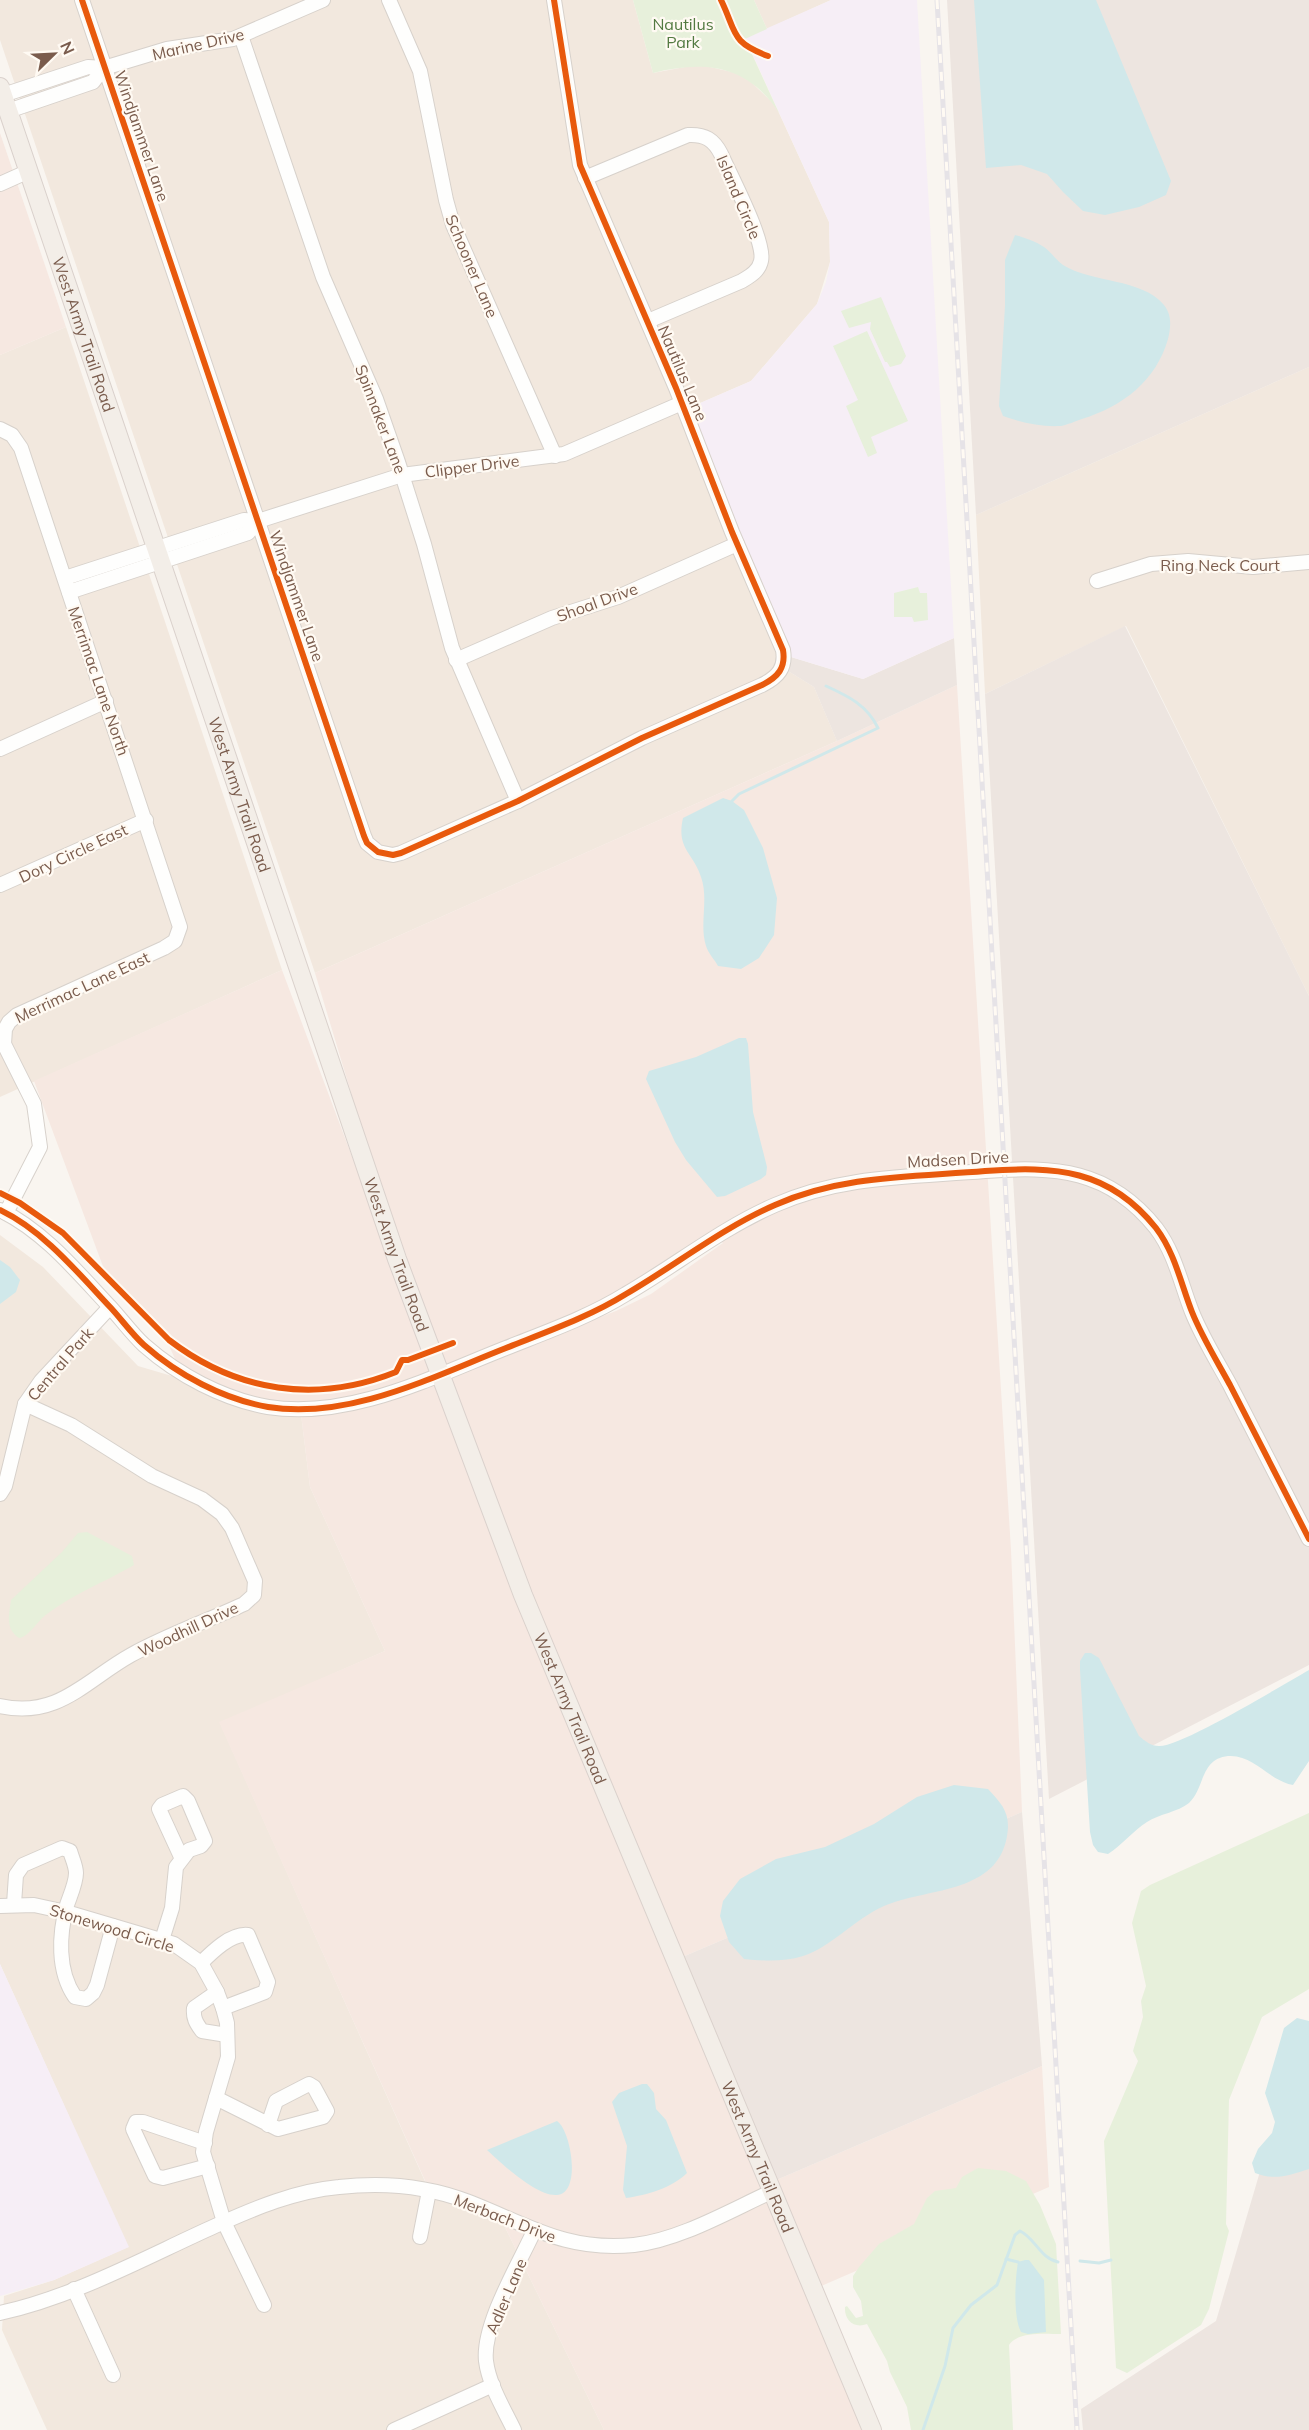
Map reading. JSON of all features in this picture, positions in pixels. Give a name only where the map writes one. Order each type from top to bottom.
[{"type":"main road","name":"West Army Trail Road","points":[[4,98],[336,1085],[397,1259],[543,1644],[872,2430]]},
{"type":"street","name":"Windjammer Lane","points":[[82,0],[364,836],[372,848],[386,854],[401,853],[518,801],[642,738],[709,709]]},
{"type":"street","name":"Marine Drive","points":[[4,98],[88,67],[105,68],[167,49],[228,40],[323,0]]},
{"type":"street","name":"Schooner Lane","points":[[389,0],[420,71],[446,201],[453,225],[555,456]]},
{"type":"street","name":"Nautilus Lane","points":[[554,0],[579,161],[648,321],[783,650],[784,661],[781,672],[772,680],[709,709]]},
{"type":"street","name":"Spinnaker Lane","points":[[241,36],[323,277],[376,399],[402,475],[456,660],[518,801]]},
{"type":"street","name":"Island Circle","points":[[585,178],[688,135],[706,137],[717,146],[722,154],[758,239],[762,255],[760,265],[754,273],[742,281],[648,321]]},
{"type":"street","points":[[0,184],[29,171]]},
{"type":"street","name":"Clipper Drive","points":[[64,578],[248,532],[258,521],[402,475],[555,456],[574,451],[682,403]]},
{"type":"street","name":"Merrimac Lane North","points":[[4,430],[18,441],[21,447],[176,908],[180,927],[178,936]]},
{"type":"street","name":"Shoal Drive","points":[[456,660],[552,618],[618,597],[738,544]]},
{"type":"street","name":"Clipper Drive","points":[[69,592],[158,555]]},
{"type":"street","name":"Ring Neck Court","points":[[1097,581],[1151,564],[1188,561],[1253,567],[1309,562]]},
{"type":"street","points":[[0,749],[106,701]]},
{"type":"street","name":"Dory Circle East","points":[[0,885],[146,819]]},
{"type":"street","name":"Merrimac Lane East","points":[[3,1211],[40,1146],[39,1126],[34,1104],[4,1044],[5,1029],[9,1022],[17,1015],[164,948],[178,936]]},
{"type":"street","name":"Madsen Drive","points":[[3,1211],[58,1253],[143,1344],[186,1375],[232,1399],[271,1407],[304,1410],[334,1407],[370,1398],[440,1374],[574,1320],[613,1302],[747,1218],[800,1195],[842,1184],[874,1179],[1005,1170],[1059,1170],[1084,1176],[1110,1187],[1132,1203],[1158,1230],[1172,1256],[1192,1312],[1309,1539]]},
{"type":"street","name":"Central Park","points":[[0,1494],[5,1486],[25,1404],[41,1381],[110,1307]]},
{"type":"street","name":"Woodhill Drive","points":[[0,1706],[31,1709],[49,1706],[67,1698],[131,1655],[244,1604],[254,1595],[255,1581],[232,1528],[222,1514],[212,1506],[152,1476],[71,1425],[25,1404]]},
{"type":"street","points":[[7,1905],[16,1875],[23,1865],[62,1848],[70,1851],[76,1874],[66,1912],[61,1949],[65,1974],[75,1997],[86,1999],[93,1994],[113,1926]]},
{"type":"street","points":[[162,1940],[172,1908],[176,1867],[182,1859]]},
{"type":"street","name":"Stonewood Circle","points":[[7,1905],[34,1905],[66,1912],[162,1940],[174,1944],[201,1963],[218,1992],[224,2008],[228,2057],[203,2151],[224,2222],[264,2305]]},
{"type":"street","points":[[201,1963],[215,1949],[241,1934],[248,1935],[268,1982],[268,1989],[224,2008]]},
{"type":"street","points":[[218,1992],[194,2008],[193,2016],[202,2031],[227,2035]]},
{"type":"street","points":[[216,2098],[268,2125]]},
{"type":"street","points":[[205,2143],[143,2122],[136,2122],[133,2129],[155,2175],[163,2178],[208,2166]]},
{"type":"street","name":"Merbach Drive","points":[[0,2313],[24,2308],[74,2289],[280,2199],[316,2190],[370,2185],[429,2191],[468,2201],[534,2231],[589,2245],[636,2245],[674,2235],[773,2191]]},
{"type":"street","points":[[420,2237],[429,2191]]},
{"type":"street","name":"Adler Lane","points":[[514,2430],[493,2385],[486,2362],[486,2346],[492,2321],[534,2231]]},
{"type":"street","points":[[74,2289],[113,2375]]},
{"type":"street","points":[[394,2430],[493,2385]]},
{"type":"shaded area","points":[[0,0],[633,0],[653,73],[690,66],[706,66],[736,73],[749,80],[774,104],[829,222],[830,262],[817,304],[751,381],[691,407],[748,554],[790,649],[788,671],[814,687],[837,741],[315,973],[0,40]]},
{"type":"shaded area","points":[[754,0],[831,0],[767,29]]},
{"type":"shaded area","points":[[831,0],[917,0],[954,638],[863,679],[791,657],[790,649],[736,525],[691,407],[751,381],[817,304],[826,282],[830,262],[829,222],[745,38]]},
{"type":"shaded area","points":[[947,0],[1309,0],[1309,367],[976,515]]},
{"type":"shaded area","points":[[0,133],[66,327],[0,355]]},
{"type":"shaded area","points":[[66,327],[282,970],[0,1097],[0,355]]},
{"type":"shaded area","points":[[1309,367],[1309,996],[1126,626],[985,694],[976,515]]},
{"type":"shaded area","points":[[1125,626],[1309,996],[1309,1665],[1049,1799],[985,694]]},
{"type":"shaded area","points":[[954,638],[957,685],[837,741],[814,687],[788,671],[791,657],[863,679]]},
{"type":"shaded area","points":[[957,685],[1011,1550],[1022,1812],[680,1958],[529,1596],[446,1376],[616,1311],[651,1294],[723,1243],[718,1238],[631,1295],[444,1368],[392,1229],[315,973],[837,741]]},
{"type":"shaded area","points":[[282,970],[546,1674],[698,2035],[766,2189],[667,2232],[634,2240],[595,2241],[537,2227],[427,2185],[219,1722],[385,1651],[310,1487],[301,1414],[234,1405],[185,1381],[161,1328],[104,1269],[34,1081]]},
{"type":"shaded area","points":[[0,1235],[43,1267],[138,1366],[301,1414],[310,1487],[385,1651],[220,1723],[432,2197],[468,2207],[502,2221],[604,2430],[47,2430],[2,2330],[4,2296],[54,2280],[128,2247],[0,1964]]},
{"type":"shaded area","points":[[1022,1812],[1042,2066],[774,2181],[680,1958]]},
{"type":"shaded area","points":[[0,1964],[129,2247],[54,2280],[0,2296]]},
{"type":"shaded area","points":[[1042,2066],[1049,2187],[819,2287],[774,2181]]},
{"type":"shaded area","points":[[1269,2141],[1309,2154],[1309,2430],[1083,2430],[1081,2409],[1216,2321]]},
{"type":"shaded area","points":[[771,2198],[867,2430],[604,2430],[502,2221],[633,2250]]},
{"type":"green space","name":"Nautilus Park","points":[[633,0],[754,0],[767,29],[745,39],[779,113],[754,85],[724,70],[690,67],[653,73]]},
{"type":"green space","points":[[881,297],[906,356],[901,364],[890,367],[885,362],[870,329],[871,322],[849,328],[841,311]]},
{"type":"green space","points":[[867,331],[908,421],[871,437],[877,453],[868,457],[846,406],[858,400],[833,346]]},
{"type":"green space","points":[[918,587],[920,593],[927,593],[928,620],[914,622],[912,617],[894,617],[894,593]]},
{"type":"green space","points":[[87,1532],[132,1556],[134,1565],[58,1606],[26,1635],[19,1638],[10,1626],[11,1600],[62,1552],[78,1533]]},
{"type":"green space","points":[[1309,1813],[1309,1989],[1262,2017],[1229,2100],[1226,2224],[1229,2231],[1209,2309],[1201,2325],[1127,2373],[1116,2368],[1104,2141],[1138,2061],[1133,2051],[1143,2017],[1141,2001],[1146,1986],[1132,1923],[1141,1891]]},
{"type":"green space","points":[[978,2168],[1006,2171],[1026,2181],[1040,2205],[1056,2244],[1061,2334],[1025,2335],[1009,2345],[1013,2430],[911,2430],[907,2407],[887,2361],[867,2324],[858,2325],[851,2322],[846,2316],[845,2307],[847,2306],[856,2318],[863,2316],[861,2301],[853,2287],[853,2276],[859,2267],[879,2244],[914,2224],[927,2198],[935,2191],[956,2188],[962,2177]]},
{"type":"water","points":[[974,0],[1096,0],[1171,181],[1166,195],[1139,207],[1105,215],[1083,211],[1047,174],[1021,165],[986,168]]},
{"type":"water","points":[[1015,235],[1041,245],[1063,265],[1074,271],[1143,290],[1154,296],[1167,309],[1170,317],[1170,330],[1163,354],[1136,390],[1111,407],[1061,426],[1032,424],[1003,416],[999,406],[1005,306],[1005,260]]},
{"type":"water","points":[[723,798],[732,801],[744,810],[763,848],[777,898],[774,935],[759,958],[741,969],[718,966],[707,949],[703,929],[703,885],[698,869],[686,850],[681,828],[683,818]]},
{"type":"water","points":[[739,1038],[746,1038],[748,1044],[753,1112],[767,1167],[766,1175],[725,1196],[717,1197],[686,1160],[675,1142],[646,1079],[649,1071],[696,1057]]},
{"type":"water","points":[[0,1260],[10,1267],[20,1280],[16,1292],[0,1304]]},
{"type":"water","points":[[1085,1653],[1091,1653],[1099,1658],[1139,1736],[1159,1746],[1171,1744],[1210,1726],[1309,1670],[1309,1761],[1293,1785],[1284,1783],[1246,1759],[1228,1756],[1219,1758],[1208,1768],[1189,1803],[1147,1822],[1108,1854],[1098,1852],[1093,1845],[1090,1832],[1080,1670],[1080,1661]]},
{"type":"water","points":[[954,1785],[988,1789],[1005,1812],[1008,1824],[1006,1841],[999,1858],[987,1871],[956,1887],[884,1906],[823,1946],[803,1956],[774,1960],[744,1959],[729,1942],[720,1916],[723,1901],[740,1879],[776,1859],[825,1847],[874,1824],[917,1797]]},
{"type":"water","points":[[1297,2018],[1309,2021],[1309,2169],[1269,2177],[1255,2173],[1252,2163],[1258,2149],[1272,2133],[1275,2122],[1265,2093],[1284,2028]]},
{"type":"water","points":[[647,2084],[654,2093],[656,2109],[666,2120],[687,2173],[674,2183],[659,2190],[626,2198],[623,2190],[627,2146],[612,2102],[619,2093]]},
{"type":"water","points":[[557,2121],[566,2136],[572,2161],[570,2184],[565,2192],[557,2195],[540,2191],[510,2171],[487,2150]]},
{"type":"water","points":[[1029,2260],[1044,2280],[1046,2332],[1028,2334],[1021,2332],[1018,2325],[1015,2298],[1017,2269],[1018,2262]]},
{"type":"waterway","points":[[732,801],[739,794],[878,728],[863,707],[826,686]]},
{"type":"waterway","points":[[923,2430],[945,2366],[953,2328],[971,2305],[997,2285],[1015,2235],[1020,2231],[1025,2234],[1042,2252],[1058,2262]]},
{"type":"waterway","points":[[1006,2259],[1018,2262]]},
{"type":"waterway","points":[[1080,2261],[1099,2263],[1111,2260]]},
{"type":"railway","points":[[937,0],[1077,2430]]},
{"type":"cycle path","points":[[82,0],[364,836],[367,843],[378,852],[393,855],[518,801],[642,738],[762,685],[780,671],[783,662],[783,650],[732,532],[676,388],[580,165],[554,0]]},
{"type":"cycle path","points":[[721,0],[733,29],[741,41],[768,56]]},
{"type":"cycle path","points":[[0,1210],[46,1241],[140,1341],[171,1366],[186,1376],[234,1398],[268,1407],[298,1409],[359,1402],[390,1393],[567,1324],[645,1283],[755,1214],[800,1195],[852,1183],[905,1176],[1011,1170],[1057,1171],[1079,1176],[1100,1183],[1138,1208],[1163,1238],[1173,1258],[1200,1331],[1309,1539]]},
{"type":"cycle path","points":[[0,1193],[20,1203],[63,1233],[169,1340],[195,1358],[250,1381],[278,1388],[307,1390],[336,1388],[366,1382],[396,1372],[402,1360],[408,1360],[453,1343]]}]
